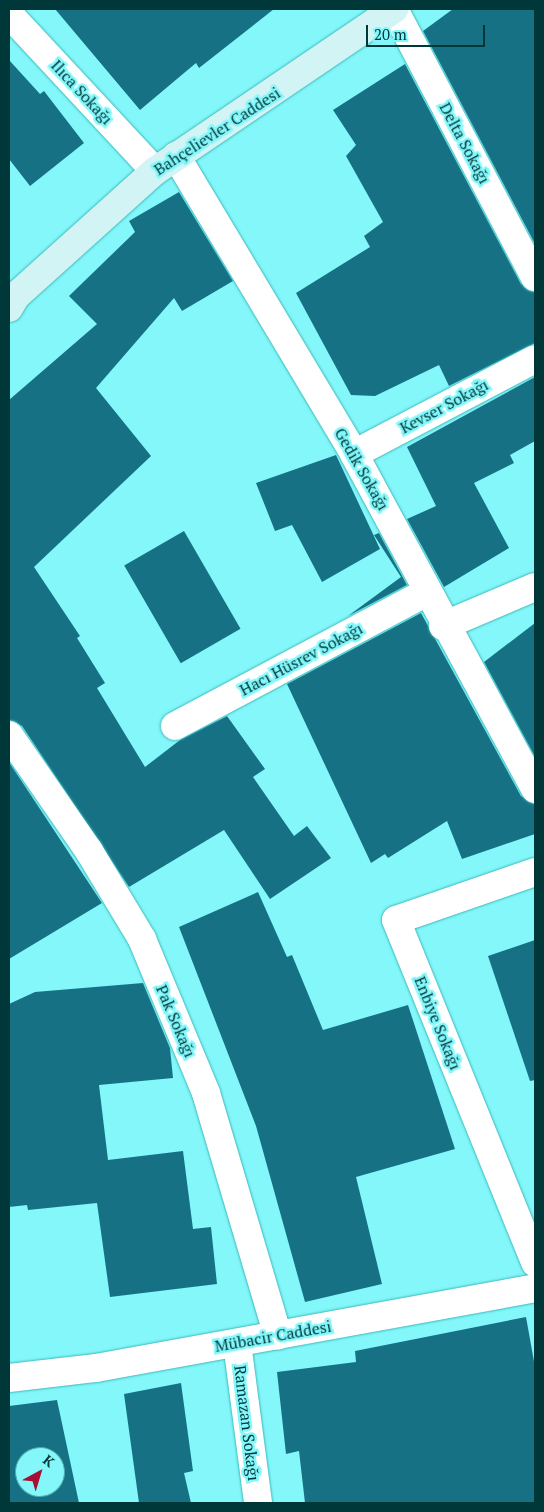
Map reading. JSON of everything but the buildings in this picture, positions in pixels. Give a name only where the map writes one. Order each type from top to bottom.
[{"type":"main road","name":"Bahçelievler Caddesi","points":[[9,308],[16,296],[165,163],[274,94],[394,9]]},
{"type":"street","name":"Delta Sokağı","points":[[394,9],[535,277]]},
{"type":"street","name":"Ilıca Sokağı","points":[[9,14],[165,163]]},
{"type":"street","name":"Gedik Sokağı","points":[[165,163],[354,454],[443,626],[535,789]]},
{"type":"street","name":"Kevser Sokağı","points":[[354,454],[535,359]]},
{"type":"street","points":[[443,626],[535,587]]},
{"type":"street","name":"Hacı Hüsrev Sokağı","points":[[175,726],[427,592]]},
{"type":"street","name":"Pak Sokağı","points":[[9,735],[89,851],[142,939],[206,1093],[278,1336]]},
{"type":"street","name":"Enbiye Sokağı","points":[[535,872],[396,920],[535,1263]]},
{"type":"street","name":"Mübacir Caddesi","points":[[9,1378],[96,1368],[535,1288]]},
{"type":"street","name":"Ramazan Sokağı","points":[[237,1342],[258,1503]]}]
